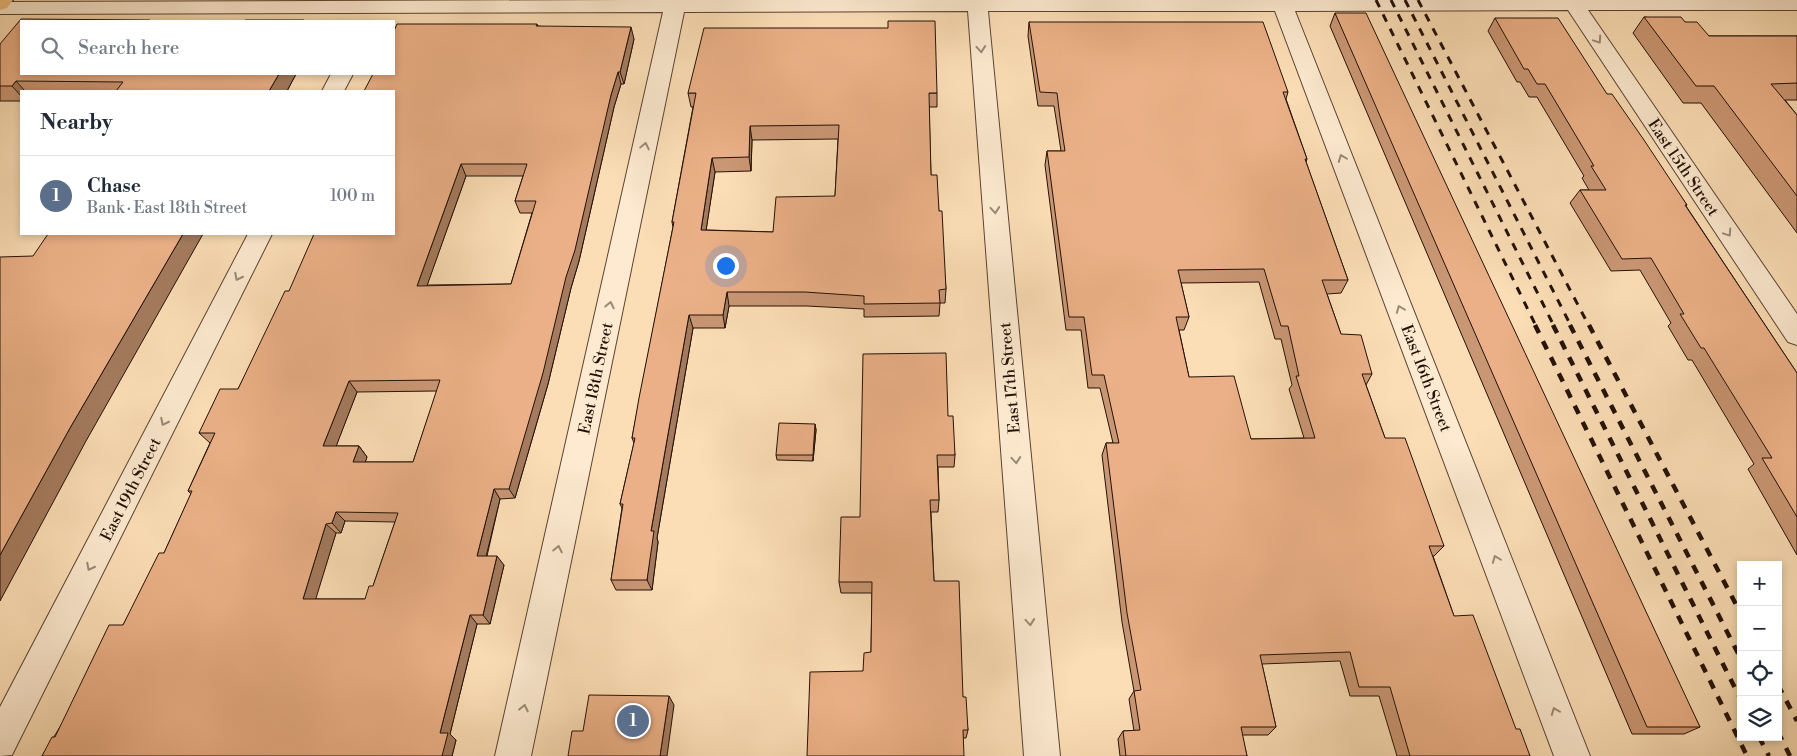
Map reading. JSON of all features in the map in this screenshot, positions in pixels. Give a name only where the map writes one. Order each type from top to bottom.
[{"type":"main road","points":[[0,4],[3,0]]},
{"type":"street","points":[[0,8],[375,9],[675,3],[978,2],[1797,4]]},
{"type":"street","name":"East 17th Street","points":[[978,2],[1042,756]]},
{"type":"street","name":"East 15th Street","points":[[1573,2],[1797,335]]},
{"type":"street","name":"East 18th Street","points":[[513,756],[675,3]]},
{"type":"street","name":"East 16th Street","points":[[1282,3],[1572,756]]},
{"type":"street","points":[[334,90],[341,75]]},
{"type":"street","name":"East 19th Street","points":[[0,743],[259,235]]},
{"type":"building","points":[[1335,13],[1366,13],[1700,727],[1647,727]]},
{"type":"building","points":[[1644,17],[1681,17],[1685,22],[1697,22],[1709,36],[1797,36],[1797,83],[1771,84],[1797,115],[1797,196],[1714,86],[1696,86]]},
{"type":"building","points":[[1495,18],[1558,18],[1607,94],[1612,94],[1644,140],[1797,373],[1797,517],[1762,458],[1772,458],[1704,348],[1701,348],[1680,314],[1684,314],[1651,258],[1622,259],[1580,190],[1606,190],[1591,166],[1594,166],[1545,84],[1537,84],[1528,69],[1524,69]]},
{"type":"building","points":[[21,19],[150,20],[20,20]]},
{"type":"building","points":[[20,20],[20,75],[278,75],[270,90],[117,90],[123,82],[16,81],[12,86],[0,86],[0,44]]},
{"type":"building","points":[[888,21],[935,21],[937,93],[929,93],[931,175],[937,175],[939,211],[942,211],[946,289],[939,290],[940,303],[864,304],[864,296],[805,292],[727,292],[723,315],[689,315],[651,531],[654,531],[647,580],[611,580],[623,504],[620,504],[635,438],[632,438],[639,398],[674,222],[672,222],[696,93],[688,93],[704,28],[888,28]],"holes":[[[839,125],[835,196],[776,197],[773,232],[701,230],[712,158],[749,157],[750,126]]]},
{"type":"building","points":[[1029,22],[1263,22],[1288,92],[1283,92],[1307,159],[1305,159],[1348,280],[1322,280],[1341,334],[1361,335],[1372,374],[1362,374],[1385,438],[1405,438],[1444,546],[1429,546],[1454,616],[1473,615],[1516,729],[1520,729],[1530,756],[1410,756],[1390,687],[1359,687],[1350,652],[1260,655],[1276,727],[1241,727],[1247,756],[1126,756],[1123,731],[1140,730],[1134,691],[1141,690],[1127,613],[1106,443],[1119,443],[1104,375],[1092,375],[1084,317],[1069,317],[1047,151],[1065,151],[1057,93],[1040,92]],"holes":[[[1264,269],[1281,326],[1288,326],[1299,376],[1296,376],[1315,438],[1251,439],[1234,376],[1189,377],[1176,317],[1189,317],[1178,270]]]},
{"type":"building","points":[[397,24],[537,24],[536,26],[631,27],[620,72],[618,72],[611,95],[575,250],[566,277],[543,373],[509,489],[494,489],[477,556],[497,556],[483,615],[470,615],[440,733],[448,733],[442,756],[42,756],[52,737],[55,737],[109,625],[123,625],[159,553],[164,553],[192,491],[188,491],[215,433],[199,433],[220,389],[238,389],[285,291],[289,291],[314,235],[395,235],[395,90],[365,90],[372,75],[395,75],[395,29]],"holes":[[[461,164],[527,164],[515,201],[536,201],[511,284],[417,286]],[[440,380],[413,462],[353,462],[359,446],[323,446],[349,381]],[[336,512],[398,513],[373,586],[369,586],[365,599],[303,599],[326,524],[332,523]]]},
{"type":"building","points":[[47,235],[182,235],[70,428],[0,555],[0,257],[33,256]]},
{"type":"building","points":[[946,353],[948,416],[953,416],[955,455],[937,455],[939,500],[930,500],[934,581],[959,581],[963,697],[966,697],[968,730],[963,730],[964,756],[807,756],[810,672],[863,671],[864,653],[871,652],[872,582],[839,582],[841,517],[860,517],[863,354]]},
{"type":"building","points":[[779,423],[815,424],[813,455],[776,455]]},
{"type":"building","points":[[589,695],[669,696],[660,756],[568,756],[572,731],[583,731]]},
{"type":"railway","points":[[1376,0],[1536,326]]},
{"type":"railway","points":[[1391,0],[1554,326]]},
{"type":"railway","points":[[1405,0],[1571,326]]},
{"type":"railway","points":[[1418,0],[1589,326]]},
{"type":"railway","points":[[1535,325],[1747,756]]},
{"type":"railway","points":[[1553,325],[1739,696]]},
{"type":"railway","points":[[1570,325],[1737,651]]},
{"type":"railway","points":[[1589,325],[1737,606]]},
{"type":"railway","points":[[1782,693],[1797,721]]},
{"type":"railway","points":[[1782,740],[1790,756]]},
{"type":"railway","points":[[1761,741],[1769,756]]},
{"type":"place","name":"Chase","points":[[633,721]]}]
